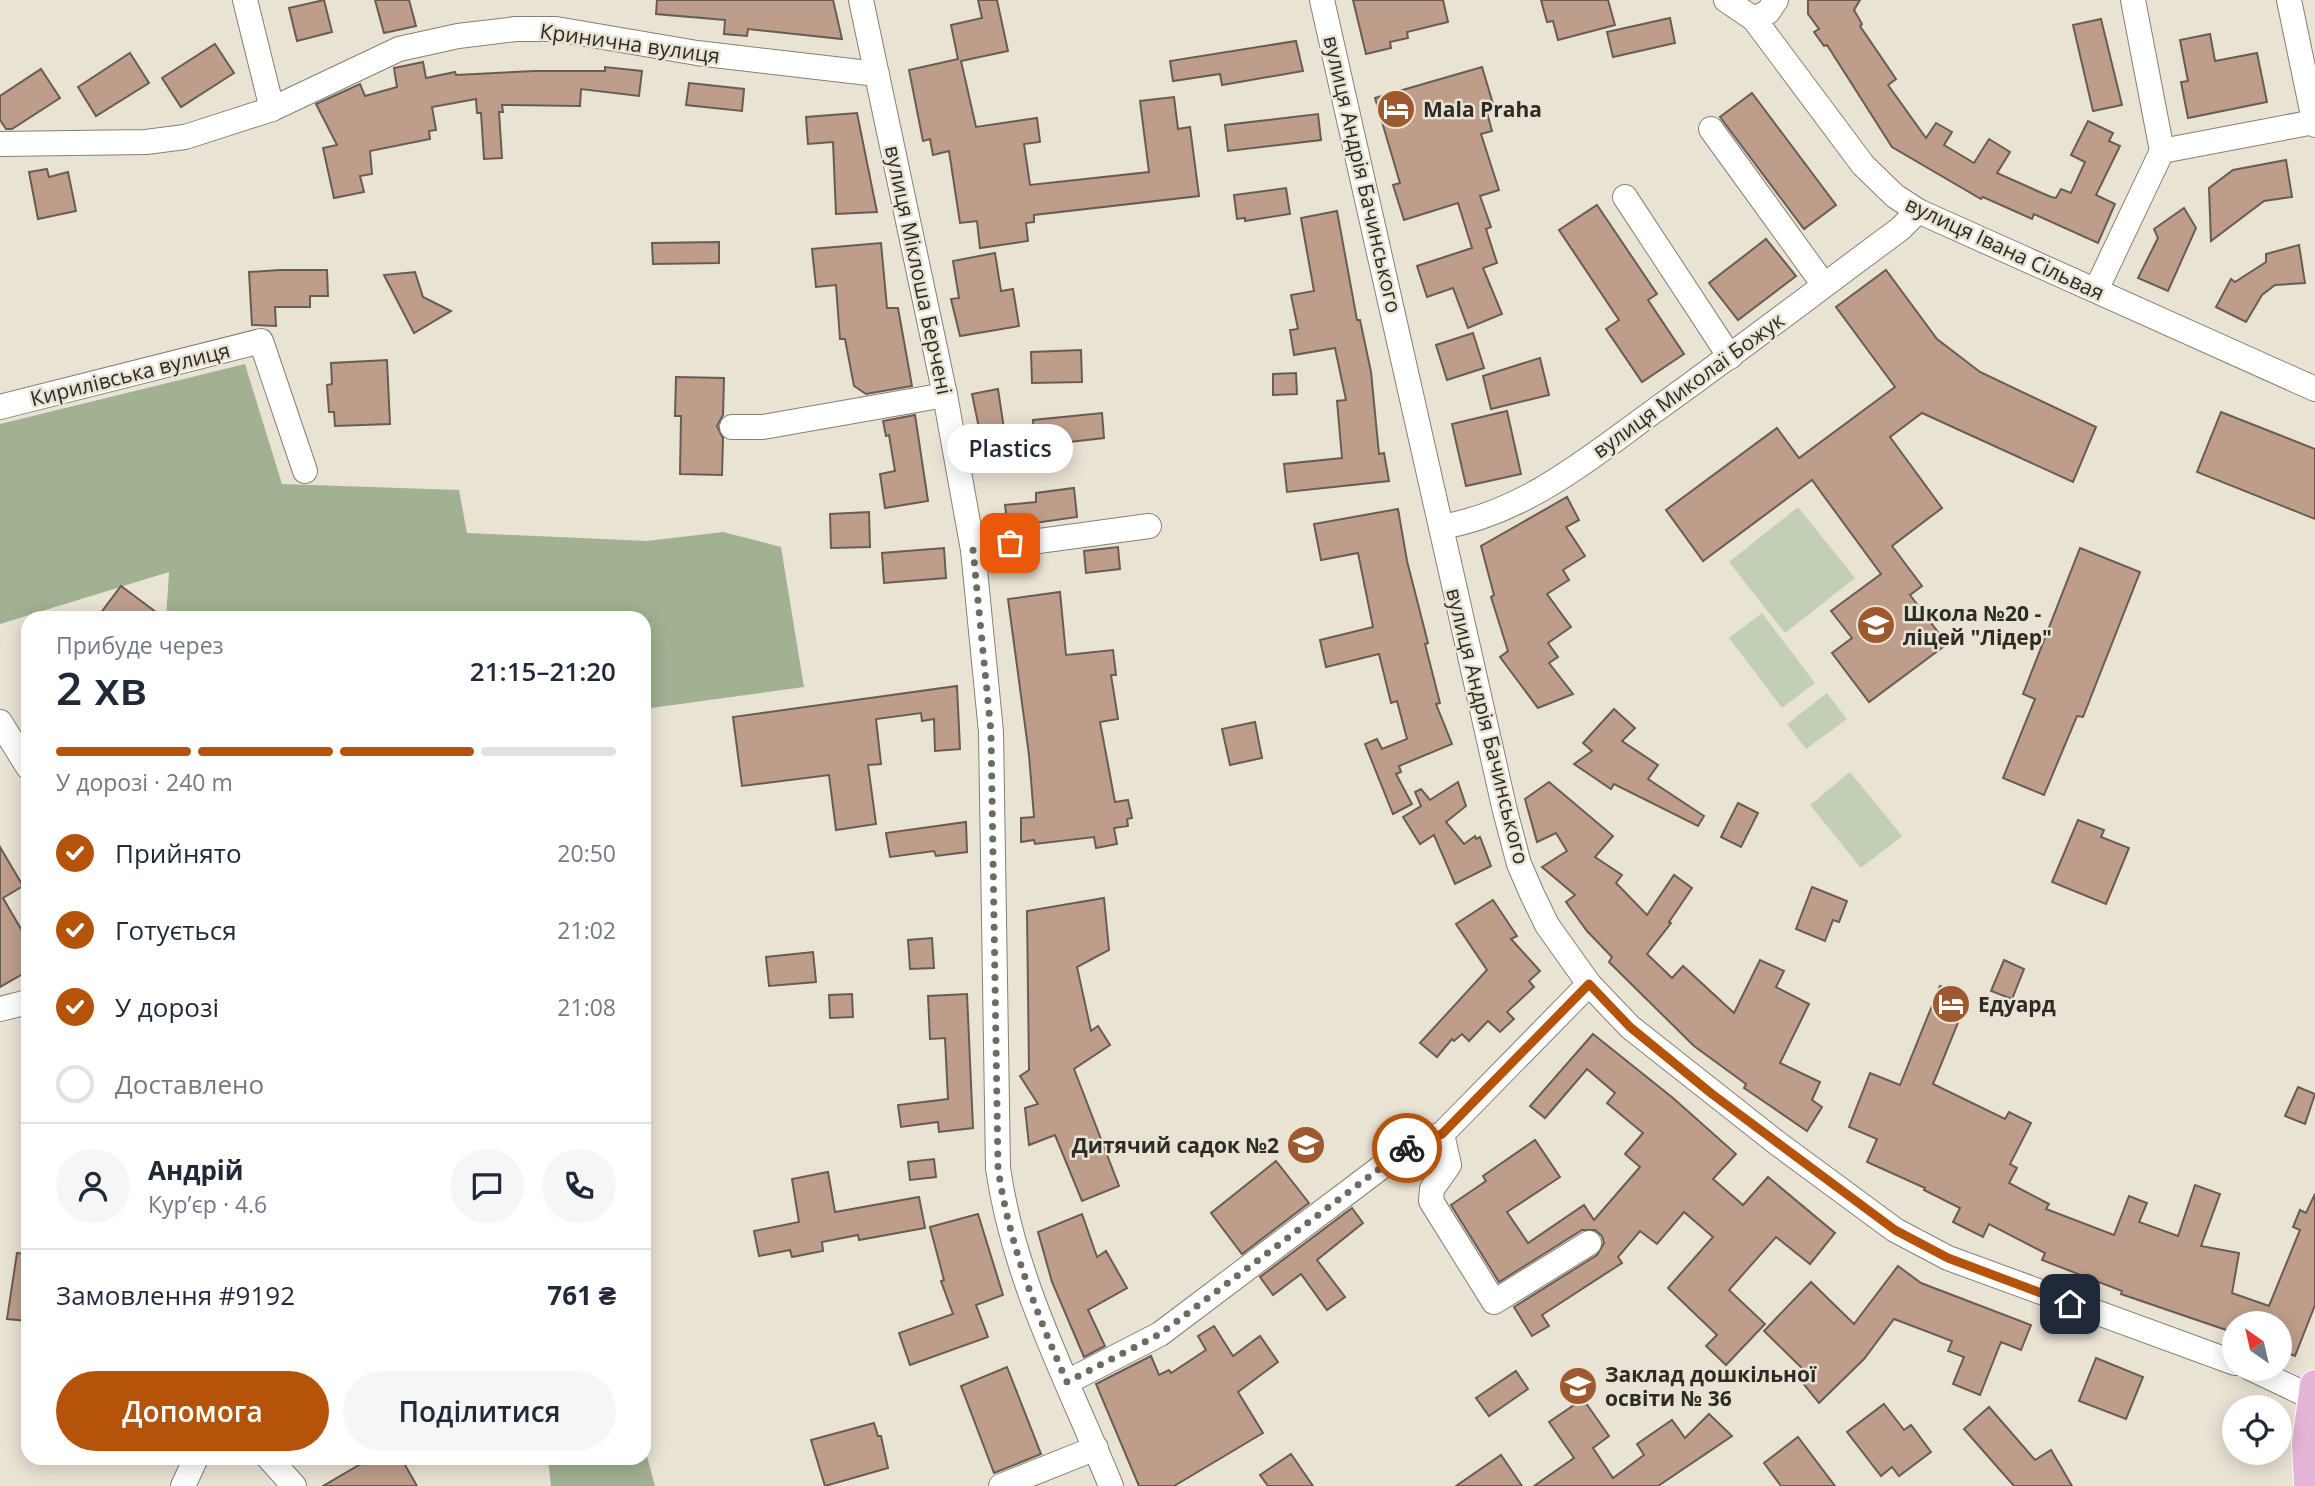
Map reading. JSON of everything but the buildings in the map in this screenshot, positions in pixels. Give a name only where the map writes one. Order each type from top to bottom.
[{"type":"main road","points":[[2309,1486],[2307,1443],[2313,1391]]},
{"type":"street","points":[[245,0],[272,109]]},
{"type":"street","name":"вулиця Міклоша Берчені","points":[[861,0],[945,395],[973,550],[991,744],[998,1168],[1003,1205],[1021,1269],[1111,1486]]},
{"type":"street","name":"вулиця Андрія Бачинського","points":[[1322,0],[1474,681],[1519,863],[1548,925],[1589,984],[1630,1027],[1712,1094],[1895,1230],[1948,1258],[2004,1280],[2222,1358]]},
{"type":"street","name":"вулиця Івана Сільвая","points":[[1726,0],[1754,19],[1863,166],[1895,196],[1918,211],[2315,390]]},
{"type":"street","points":[[1754,19],[1768,12],[1776,0]]},
{"type":"street","points":[[2096,290],[2162,151],[2133,0]]},
{"type":"street","points":[[2162,151],[2315,123],[2289,0]]},
{"type":"street","name":"Кринична вулиця","points":[[0,144],[146,142],[185,136],[272,109],[399,49],[458,36],[516,29],[556,29],[698,53],[877,74]]},
{"type":"street","points":[[1711,129],[1824,285]]},
{"type":"street","points":[[1625,197],[1730,356]]},
{"type":"street","name":"вулиця Миколаї Божук","points":[[1441,527],[1468,523],[1534,495],[1730,356],[1900,229],[1918,211]]},
{"type":"street","name":"Кирилівська вулиця","points":[[0,407],[261,341],[305,471]]},
{"type":"street","points":[[732,427],[763,427],[945,395]]},
{"type":"street","points":[[973,550],[1149,526]]},
{"type":"street","points":[[0,722],[21,756]]},
{"type":"street","points":[[1067,1382],[1160,1334],[1408,1147],[1442,1134],[1589,984]]},
{"type":"street","points":[[0,1009],[21,1004]]},
{"type":"street","points":[[1442,1134],[1449,1165],[1432,1189],[1431,1201],[1494,1302],[1589,1243]]},
{"type":"street","points":[[2286,1381],[2313,1391]]},
{"type":"street","points":[[1001,1486],[1096,1448]]},
{"type":"street","points":[[183,1486],[193,1465]]},
{"type":"street","points":[[276,1465],[294,1486]]},
{"type":"green space","points":[[245,364],[282,484],[459,490],[467,533],[647,541],[723,532],[781,547],[804,687],[651,708],[651,611],[166,611],[169,572],[42,611],[21,611],[21,618],[0,624],[0,424]]},
{"type":"green space","points":[[1798,507],[1855,578],[1785,633],[1729,562]]},
{"type":"green space","points":[[1762,613],[1815,683],[1782,708],[1729,638]]},
{"type":"green space","points":[[1827,693],[1847,719],[1806,749],[1787,724]]},
{"type":"green space","points":[[1850,772],[1902,836],[1861,868],[1810,805]]},
{"type":"green space","points":[[549,1465],[649,1465],[655,1486],[551,1486]]},
{"type":"way so far","points":[[1010,543],[973,550],[991,732],[995,831],[998,1168],[1003,1205],[1021,1269],[1067,1382],[1160,1334],[1407,1148]]},
{"type":"place","name":"Mala Praha","points":[[1396,109]]},
{"type":"place","name":"Plastics","points":[[1010,543]]},
{"type":"place","name":"Школа №20 - ліцей \"Лідер\"","points":[[1876,625]]},
{"type":"place","name":"Едуард","points":[[1951,1004]]},
{"type":"place","name":"Дитячий садок №2","points":[[1306,1145]]},
{"type":"place","name":"Заклад дошкільної освіти № 36","points":[[1578,1386]]},
{"type":"route","points":[[1407,1148],[1442,1134],[1589,984],[1630,1027],[1712,1094],[1895,1230],[1948,1258],[2070,1304]]}]
